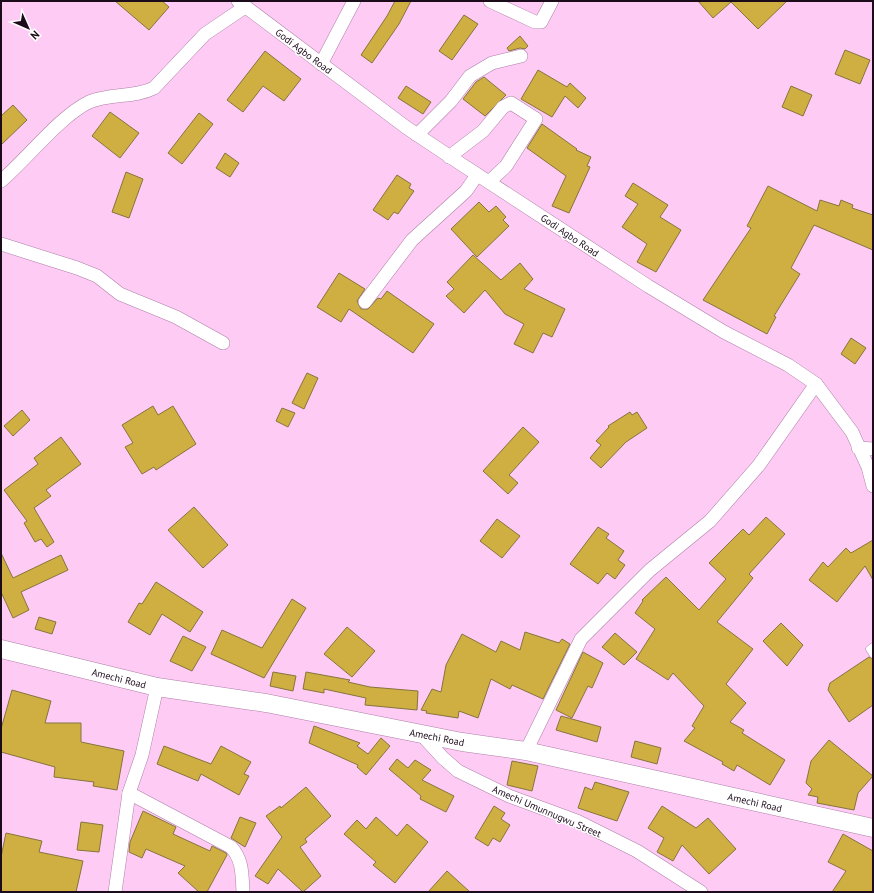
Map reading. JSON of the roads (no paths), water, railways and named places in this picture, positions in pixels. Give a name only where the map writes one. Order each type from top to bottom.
[{"type":"main road","name":"Amechi Road","points":[[1,649],[157,687],[266,703],[421,734],[526,752],[873,828]]},
{"type":"street","points":[[321,64],[354,1]]},
{"type":"street","points":[[490,1],[535,22],[541,22],[552,1]]},
{"type":"street","points":[[1,181],[20,165],[78,109],[100,98],[147,92],[154,88],[168,75],[184,54],[205,34],[242,4]]},
{"type":"street","name":"Godi Agbo Road","points":[[242,4],[417,135],[450,157],[648,286],[724,332],[788,365],[816,384],[852,432],[868,467],[873,486]]},
{"type":"street","points":[[417,135],[451,101],[470,76],[492,63],[521,56]]},
{"type":"street","points":[[450,157],[482,131],[503,107],[511,103],[518,107],[536,119],[506,166],[489,182]]},
{"type":"street","points":[[365,302],[412,240],[466,191],[478,175]]},
{"type":"street","points":[[1,244],[77,268],[97,276],[120,294],[176,317],[223,343]]},
{"type":"street","points":[[526,752],[581,639],[650,570],[710,521],[759,465],[816,384]]},
{"type":"street","points":[[858,448],[873,449]]},
{"type":"street","points":[[115,892],[129,793],[142,755],[157,687]]},
{"type":"street","name":"Amechi Umunnugwu Street","points":[[421,734],[443,758],[458,771],[509,796],[577,821],[637,851],[701,892]]},
{"type":"street","points":[[129,793],[231,847],[238,854],[242,867],[243,892]]},
{"type":"lane","points":[[873,646],[869,649],[873,655]]}]
